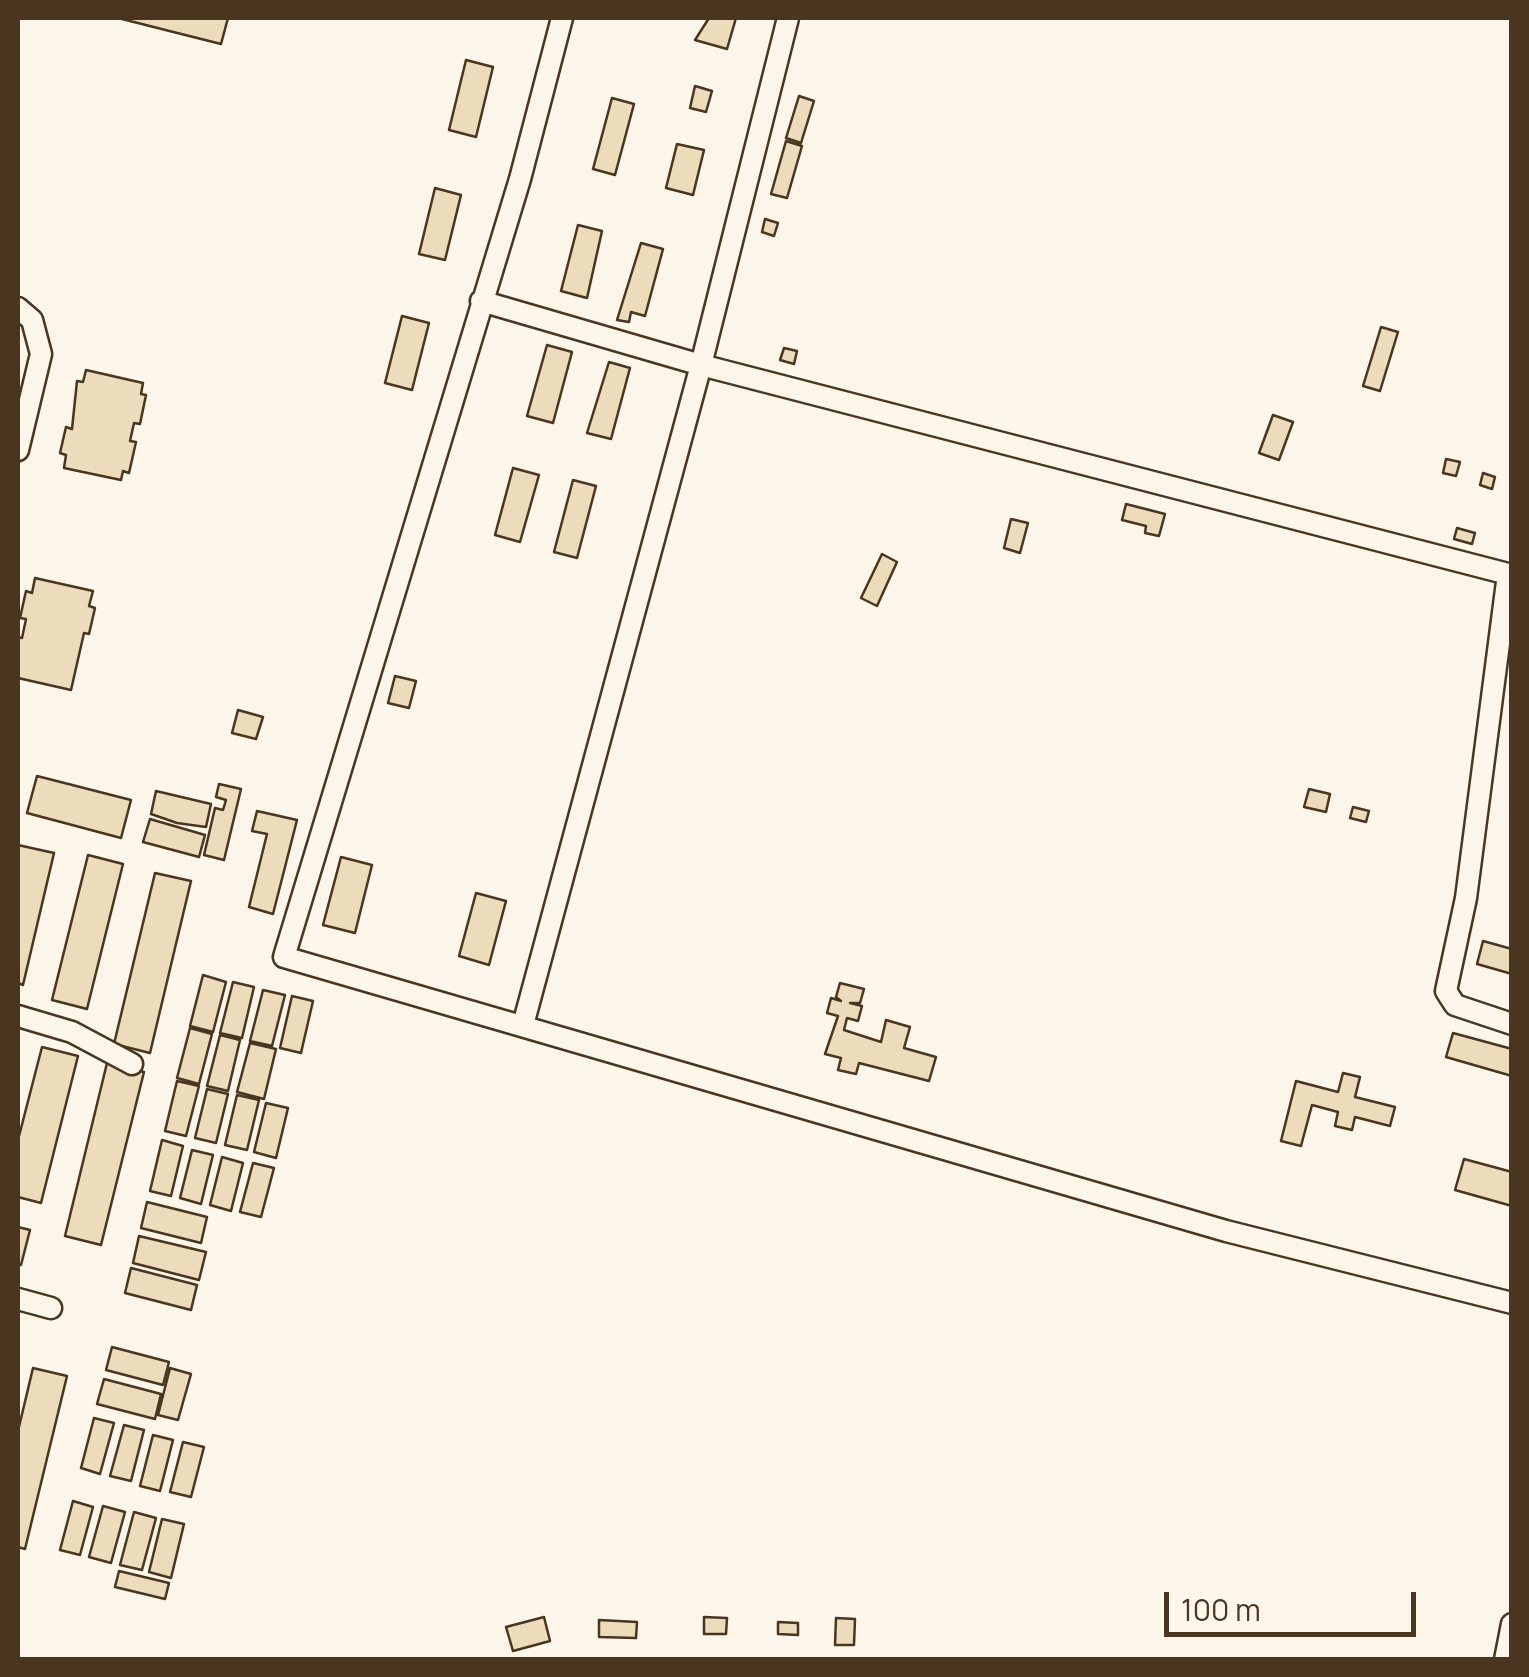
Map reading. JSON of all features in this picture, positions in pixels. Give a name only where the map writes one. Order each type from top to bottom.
[{"type":"street","points":[[562,18],[520,180],[284,957],[1226,1231],[1512,1303]]},
{"type":"street","points":[[523,1025],[700,365],[788,18]]},
{"type":"street","points":[[482,301],[700,365],[1510,574],[1466,898],[1446,991],[1455,1005],[1512,1024]]},
{"type":"street","points":[[18,308],[32,320],[41,354],[18,450]]},
{"type":"street","points":[[18,1016],[72,1032],[132,1064]]},
{"type":"street","points":[[18,1299],[52,1308]]},
{"type":"street","points":[[1505,1660],[1512,1624]]},
{"type":"building","points":[[118,18],[228,18],[221,44]]},
{"type":"building","points":[[709,18],[736,18],[727,49],[695,40]]},
{"type":"building","points":[[466,60],[493,67],[476,137],[449,130]]},
{"type":"building","points":[[695,86],[712,91],[706,112],[690,108]]},
{"type":"building","points":[[799,96],[814,101],[801,143],[786,138]]},
{"type":"building","points":[[612,98],[634,104],[615,175],[593,169]]},
{"type":"building","points":[[786,141],[802,146],[787,198],[771,194]]},
{"type":"building","points":[[677,144],[704,150],[693,195],[666,188]]},
{"type":"building","points":[[435,188],[461,195],[445,260],[419,254]]},
{"type":"building","points":[[765,219],[778,223],[774,236],[762,232]]},
{"type":"building","points":[[578,225],[602,231],[587,298],[561,291]]},
{"type":"building","points":[[641,243],[663,249],[645,316],[631,312],[629,322],[617,320]]},
{"type":"building","points":[[402,316],[429,323],[412,390],[385,383]]},
{"type":"building","points":[[1381,327],[1398,332],[1380,391],[1363,386]]},
{"type":"building","points":[[547,345],[572,352],[553,423],[527,416]]},
{"type":"building","points":[[784,348],[797,351],[794,364],[780,360]]},
{"type":"building","points":[[609,362],[630,368],[611,439],[587,433]]},
{"type":"building","points":[[86,370],[143,383],[141,394],[146,395],[140,424],[134,423],[130,441],[136,442],[129,473],[123,471],[121,480],[64,468],[66,455],[60,453],[66,427],[72,429],[77,381],[83,382]]},
{"type":"building","points":[[1273,415],[1293,422],[1279,460],[1259,453]]},
{"type":"building","points":[[1446,459],[1460,462],[1456,476],[1443,473]]},
{"type":"building","points":[[513,468],[539,475],[520,542],[495,535]]},
{"type":"building","points":[[1483,473],[1495,477],[1492,489],[1480,485]]},
{"type":"building","points":[[573,480],[596,486],[577,558],[554,552]]},
{"type":"building","points":[[1126,504],[1165,514],[1159,536],[1145,533],[1146,526],[1122,520]]},
{"type":"building","points":[[1011,519],[1028,523],[1020,553],[1004,548]]},
{"type":"building","points":[[1457,528],[1475,533],[1472,544],[1454,539]]},
{"type":"building","points":[[882,554],[897,562],[877,606],[861,598]]},
{"type":"building","points":[[35,578],[93,591],[89,606],[95,608],[89,634],[84,633],[71,690],[18,678],[18,637],[22,638],[26,619],[20,618],[26,591],[32,593]]},
{"type":"building","points":[[395,676],[416,681],[409,708],[388,703]]},
{"type":"building","points":[[238,710],[263,717],[256,739],[232,733]]},
{"type":"building","points":[[37,776],[131,800],[121,838],[27,813]]},
{"type":"building","points":[[219,784],[241,789],[224,860],[204,855],[215,808],[223,810],[226,800],[216,797]]},
{"type":"building","points":[[1309,789],[1330,794],[1326,812],[1304,807]]},
{"type":"building","points":[[156,791],[211,804],[206,827],[151,814]]},
{"type":"building","points":[[1353,807],[1369,811],[1366,822],[1350,818]]},
{"type":"building","points":[[257,811],[297,820],[273,914],[249,907],[267,834],[252,831]]},
{"type":"building","points":[[150,819],[205,835],[199,857],[143,842]]},
{"type":"building","points":[[18,845],[54,853],[23,985],[18,983]]},
{"type":"building","points":[[88,855],[123,864],[87,1009],[52,1000]]},
{"type":"building","points":[[341,857],[372,865],[355,933],[323,925]]},
{"type":"building","points":[[155,873],[191,881],[150,1053],[114,1044]]},
{"type":"building","points":[[476,893],[506,901],[489,965],[459,956]]},
{"type":"building","points":[[1483,941],[1512,949],[1512,974],[1477,964]]},
{"type":"building","points":[[203,975],[226,982],[213,1032],[190,1026]]},
{"type":"building","points":[[233,982],[254,987],[242,1038],[220,1033]]},
{"type":"building","points":[[840,983],[864,989],[860,1003],[850,1003],[862,1006],[858,1021],[847,1018],[844,1030],[881,1042],[886,1020],[910,1027],[904,1048],[936,1057],[929,1081],[859,1063],[856,1074],[838,1070],[841,1058],[825,1054],[838,1016],[827,1013],[831,998],[841,1001],[836,997]]},
{"type":"building","points":[[263,990],[285,995],[272,1046],[250,1041]]},
{"type":"building","points":[[292,996],[313,1001],[301,1053],[280,1048]]},
{"type":"building","points":[[190,1028],[212,1034],[199,1084],[177,1078]]},
{"type":"building","points":[[1453,1033],[1512,1049],[1512,1076],[1446,1057]]},
{"type":"building","points":[[220,1035],[240,1040],[228,1091],[207,1086]]},
{"type":"building","points":[[250,1043],[276,1049],[264,1099],[237,1092]]},
{"type":"building","points":[[42,1047],[78,1056],[41,1203],[18,1197],[18,1140]]},
{"type":"building","points":[[107,1063],[144,1072],[101,1245],[65,1236]]},
{"type":"building","points":[[1343,1073],[1360,1077],[1355,1097],[1395,1107],[1390,1126],[1355,1117],[1352,1130],[1335,1126],[1338,1112],[1312,1105],[1301,1146],[1281,1141],[1296,1081],[1338,1092]]},
{"type":"building","points":[[177,1081],[199,1086],[186,1136],[165,1131]]},
{"type":"building","points":[[207,1089],[228,1094],[216,1143],[195,1138]]},
{"type":"building","points":[[237,1095],[259,1100],[247,1150],[225,1145]]},
{"type":"building","points":[[266,1103],[288,1108],[276,1158],[254,1152]]},
{"type":"building","points":[[162,1140],[183,1146],[171,1196],[150,1191]]},
{"type":"building","points":[[192,1150],[213,1155],[201,1204],[180,1198]]},
{"type":"building","points":[[222,1157],[243,1163],[231,1211],[210,1205]]},
{"type":"building","points":[[1464,1159],[1512,1172],[1512,1206],[1455,1190]]},
{"type":"building","points":[[253,1163],[274,1168],[261,1217],[240,1212]]},
{"type":"building","points":[[147,1202],[207,1217],[201,1243],[141,1228]]},
{"type":"building","points":[[18,1227],[30,1230],[21,1265],[18,1265]]},
{"type":"building","points":[[139,1236],[206,1252],[199,1280],[133,1263]]},
{"type":"building","points":[[131,1268],[197,1285],[191,1310],[125,1293]]},
{"type":"building","points":[[112,1347],[169,1362],[163,1385],[106,1370]]},
{"type":"building","points":[[33,1368],[67,1376],[25,1549],[18,1547],[18,1431]]},
{"type":"building","points":[[170,1368],[191,1374],[178,1420],[158,1415]]},
{"type":"building","points":[[104,1379],[161,1394],[155,1419],[97,1404]]},
{"type":"building","points":[[94,1418],[114,1423],[100,1474],[81,1468]]},
{"type":"building","points":[[124,1425],[144,1430],[131,1481],[110,1476]]},
{"type":"building","points":[[153,1435],[173,1440],[160,1491],[140,1486]]},
{"type":"building","points":[[183,1442],[204,1447],[191,1497],[170,1492]]},
{"type":"building","points":[[73,1501],[93,1507],[80,1555],[60,1550]]},
{"type":"building","points":[[103,1506],[125,1512],[111,1563],[89,1557]]},
{"type":"building","points":[[134,1512],[156,1518],[142,1570],[120,1565]]},
{"type":"building","points":[[162,1519],[184,1524],[171,1578],[149,1572]]},
{"type":"building","points":[[119,1571],[169,1583],[165,1599],[115,1587]]},
{"type":"building","points":[[544,1617],[550,1641],[513,1651],[506,1627]]},
{"type":"building","points":[[704,1617],[727,1618],[726,1634],[704,1634]]},
{"type":"building","points":[[836,1618],[855,1619],[854,1645],[835,1645]]},
{"type":"building","points":[[599,1620],[637,1622],[636,1638],[599,1637]]},
{"type":"building","points":[[778,1622],[798,1623],[798,1635],[778,1634]]}]
